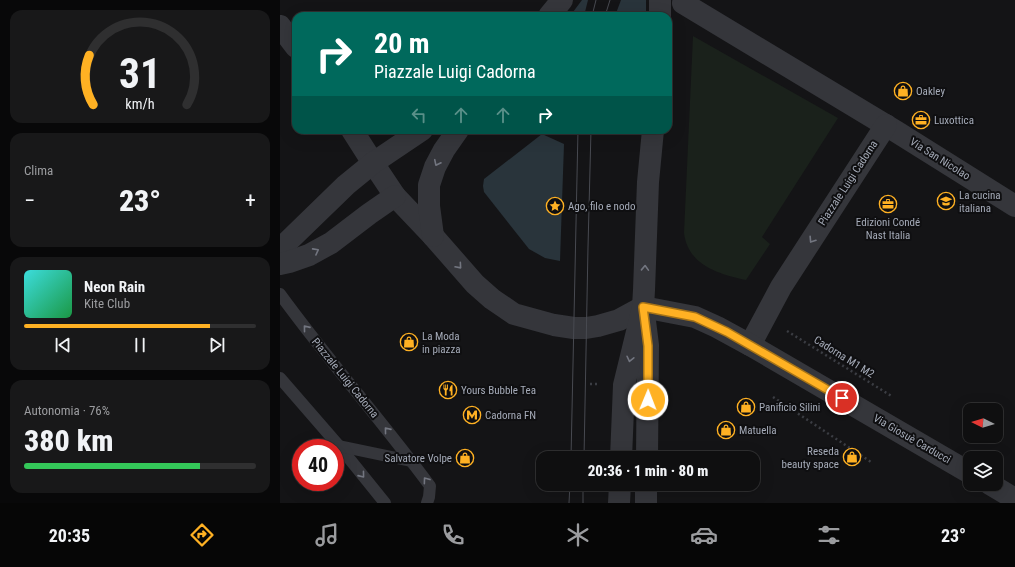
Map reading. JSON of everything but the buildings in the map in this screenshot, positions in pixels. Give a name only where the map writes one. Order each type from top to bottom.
[{"type":"street","points":[[552,12],[562,0]]},
{"type":"street","points":[[660,0],[660,12]]},
{"type":"street","points":[[683,3],[886,125]]},
{"type":"street","points":[[280,26],[292,42]]},
{"type":"street","name":"Via San Nicolao","points":[[886,125],[1015,206]]},
{"type":"street","name":"Piazzale Luigi Cadorna","points":[[750,345],[781,287],[886,125]]},
{"type":"street","points":[[355,134],[395,196],[434,236],[475,284],[492,300],[514,314],[554,325],[586,328],[619,320],[643,307],[695,317],[750,345]]},
{"type":"street","points":[[280,249],[346,185],[373,163],[416,134]]},
{"type":"street","points":[[434,236],[429,206],[429,185],[444,150],[455,134]]},
{"type":"street","points":[[621,451],[624,385],[643,307],[648,182],[647,134]]},
{"type":"street","points":[[648,182],[653,134]]},
{"type":"street","points":[[280,264],[309,255],[331,243],[395,196]]},
{"type":"street","points":[[643,307],[648,346],[647,451]]},
{"type":"street","name":"Via Giosuè Carducci","points":[[750,345],[963,469]]},
{"type":"street","points":[[619,503],[620,491]]},
{"type":"street","points":[[646,491],[646,503]]},
{"type":"street","points":[[1002,491],[1015,499]]},
{"type":"lane","name":"Piazzale Luigi Cadorna","points":[[280,294],[430,486],[427,503]]},
{"type":"lane","points":[[280,378],[333,439]]},
{"type":"lane","points":[[344,447],[411,460]]},
{"type":"lane","points":[[344,452],[385,503]]},
{"type":"path","name":"Cadorna M1 M2","points":[[786,330],[894,397]]},
{"type":"path","points":[[773,397],[871,462]]},
{"type":"shaded area","points":[[582,0],[588,0],[585,12],[573,12]]},
{"type":"shaded area","points":[[621,0],[646,0],[646,12],[616,12]]},
{"type":"shaded area","points":[[693,36],[838,118],[762,237],[770,244],[746,280],[715,271],[698,260],[691,253],[684,233]]},
{"type":"shaded area","points":[[542,134],[564,144],[560,261],[545,258],[529,249],[484,192],[483,186],[484,179]]},
{"type":"tram line","points":[[593,12],[596,0]]},
{"type":"tram line","points":[[606,12],[610,0]]},
{"type":"tram line","points":[[571,451],[578,134]]},
{"type":"tram line","points":[[584,451],[591,134]]},
{"type":"tram line","points":[[569,503],[570,491]]},
{"type":"tram line","points":[[583,491],[583,503]]},
{"type":"place","name":"Oakley","points":[[903,91]]},
{"type":"place","name":"Luxottica","points":[[921,120]]},
{"type":"place","name":"La cucina italiana","points":[[946,201]]},
{"type":"place","name":"Edizioni Condé Nast Italia","points":[[888,204]]},
{"type":"place","name":"Ago, filo e nodo","points":[[555,206]]},
{"type":"place","name":"La Moda in piazza","points":[[409,342]]},
{"type":"place","name":"Yours Bubble Tea","points":[[448,390]]},
{"type":"place","name":"Panificio Silini","points":[[746,407]]},
{"type":"place","name":"Cadorna FN","points":[[472,415]]},
{"type":"place","name":"Matuella","points":[[726,430]]},
{"type":"place","name":"Reseda beauty space","points":[[852,457]]},
{"type":"place","name":"Salvatore Volpe","points":[[465,458]]},
{"type":"route","points":[[648,400],[648,346],[643,307],[695,317],[717,327],[842,398]]}]
